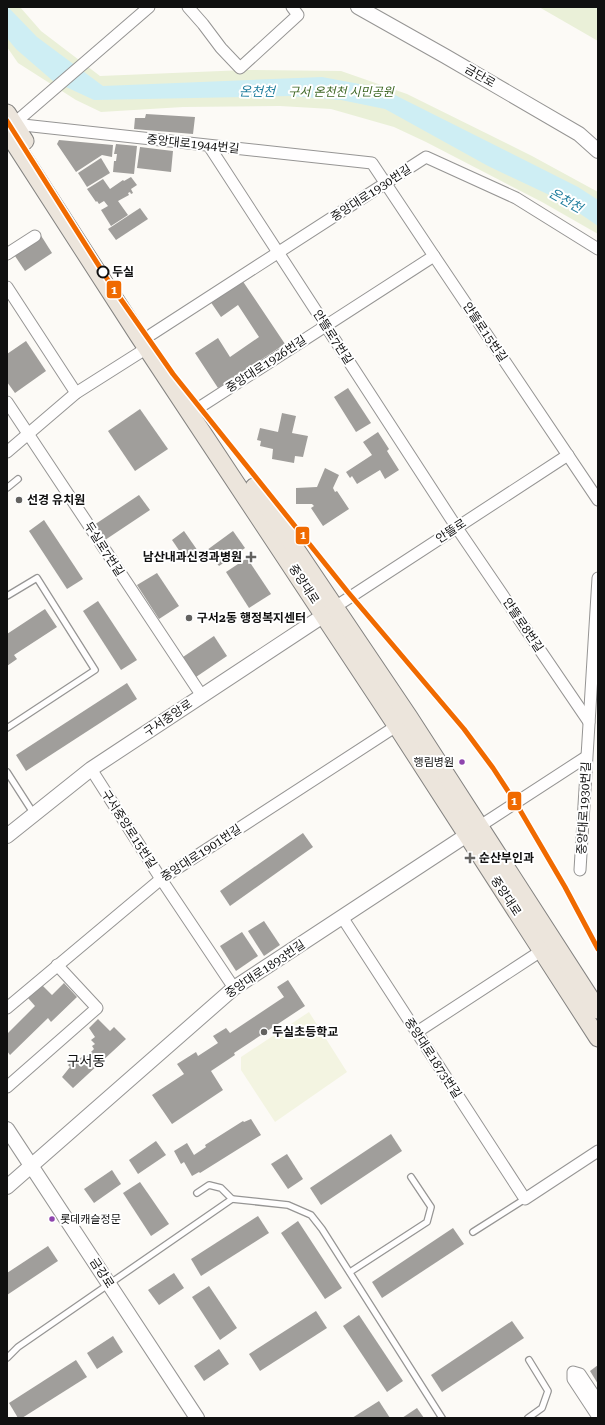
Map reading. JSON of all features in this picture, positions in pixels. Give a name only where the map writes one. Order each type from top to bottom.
[{"type":"main road","name":"중앙대로","points":[[9,125],[149,341],[403,721],[473,831],[598,1010]]},
{"type":"main road","name":"중앙대로","points":[[149,341],[200,408],[330,611]]},
{"type":"main road","name":"중앙대로","points":[[473,831],[541,950],[598,1038]]},
{"type":"street","points":[[9,125],[59,85],[149,7]]},
{"type":"street","points":[[188,7],[204,24],[221,48],[240,68],[298,15],[292,7]]},
{"type":"street","name":"금단로","points":[[358,7],[579,134],[598,151]]},
{"type":"street","name":"중앙대로1944번길","points":[[9,125],[372,163]]},
{"type":"street","name":"안뜰로7번길","points":[[209,146],[457,528]]},
{"type":"street","name":"중앙대로1930번길","points":[[7,452],[76,393],[149,341],[278,252],[426,157],[516,198],[598,249]]},
{"type":"street","name":"안뜰로15번길","points":[[372,163],[598,500]]},
{"type":"street","points":[[7,254],[35,236]]},
{"type":"street","name":"중앙대로1926번길","points":[[200,408],[434,256]]},
{"type":"street","points":[[7,287],[76,393]]},
{"type":"street","name":"두실로7번길","points":[[7,402],[202,696]]},
{"type":"street","name":"안뜰로","points":[[330,611],[568,455]]},
{"type":"street","name":"안뜰로8번길","points":[[457,528],[589,722]]},
{"type":"street","name":"중앙대로1930번길","points":[[580,870],[598,578]]},
{"type":"street","name":"구서중앙로","points":[[7,836],[91,769],[330,611]]},
{"type":"street","name":"중앙대로1901번길","points":[[7,1008],[161,879],[403,721]]},
{"type":"street","points":[[473,831],[586,757]]},
{"type":"street","name":"구서중앙로15번길","points":[[91,769],[161,879],[234,988]]},
{"type":"street","name":"중앙대로1893번길","points":[[7,1187],[234,988],[473,831]]},
{"type":"street","name":"중앙대로1873번길","points":[[342,917],[525,1199]]},
{"type":"street","points":[[417,1032],[541,950]]},
{"type":"street","points":[[7,1087],[97,1008],[58,965]]},
{"type":"street","name":"금강로","points":[[7,1129],[197,1418]]},
{"type":"street","points":[[525,1199],[598,1151]]},
{"type":"street","points":[[598,1401],[580,1374],[573,1372],[573,1379],[598,1417]]},
{"type":"lane","points":[[7,488],[18,479]]},
{"type":"lane","points":[[7,596],[36,578],[95,670],[7,728]]},
{"type":"lane","points":[[7,772],[34,814]]},
{"type":"lane","points":[[350,1272],[427,1222],[431,1206],[411,1177]]},
{"type":"lane","points":[[197,1193],[209,1185],[221,1188],[232,1199],[288,1205],[310,1215],[322,1229],[350,1272],[442,1418]]},
{"type":"lane","points":[[7,1358],[18,1347],[232,1199]]},
{"type":"lane","points":[[473,1232],[525,1199]]},
{"type":"lane","points":[[528,1418],[542,1408],[548,1391],[529,1360]]},
{"type":"green space","name":"구서 온천천 시민공원","points":[[7,7],[20,7],[41,31],[100,76],[245,70],[341,71],[407,94],[532,156],[598,192],[598,234],[542,202],[394,127],[331,109],[280,106],[183,107],[101,112],[76,100],[18,63],[7,47]]},
{"type":"green space","points":[[539,7],[598,7],[598,41]]},
{"type":"green space","points":[[309,1012],[347,1072],[275,1122],[241,1070],[241,1057]]},
{"type":"water","name":"온천천","points":[[7,7],[37,37],[103,86],[322,77],[381,88],[578,187],[598,200],[598,226],[560,200],[488,166],[385,109],[341,100],[289,96],[94,100],[53,81],[16,49],[7,38]]},
{"type":"building","points":[[146,114],[195,117],[193,134],[134,129],[135,118],[145,118]]},
{"type":"building","points":[[59,140],[113,145],[112,157],[102,155],[76,172],[57,144]]},
{"type":"building","points":[[116,144],[137,146],[134,174],[113,172],[114,161],[116,161],[117,154],[114,154]]},
{"type":"building","points":[[140,147],[173,151],[171,172],[137,168]]},
{"type":"building","points":[[101,158],[110,173],[87,187],[78,173]]},
{"type":"building","points":[[131,177],[137,185],[131,189],[133,193],[128,193],[129,195],[118,201],[128,215],[111,226],[101,210],[108,206],[104,201],[99,204],[97,201],[96,202],[87,189],[103,179],[110,189],[123,180],[124,181]]},
{"type":"building","points":[[140,208],[148,219],[116,240],[108,229]]},
{"type":"building","points":[[40,234],[52,253],[25,271],[13,253]]},
{"type":"building","points":[[242,280],[285,344],[218,388],[195,353],[218,338],[230,357],[259,337],[238,305],[221,317],[210,301]]},
{"type":"building","points":[[26,341],[46,371],[15,393],[7,382],[7,354]]},
{"type":"building","points":[[348,388],[371,423],[356,432],[334,397]]},
{"type":"building","points":[[140,409],[168,449],[135,471],[108,431]]},
{"type":"building","points":[[282,413],[296,416],[292,433],[308,436],[303,457],[295,456],[294,463],[272,459],[273,449],[260,446],[261,441],[257,440],[260,428],[278,432]]},
{"type":"building","points":[[378,432],[389,449],[387,451],[399,470],[385,479],[380,470],[357,484],[352,476],[350,478],[346,472],[372,455],[363,442]]},
{"type":"building","points":[[325,468],[339,475],[333,488],[335,492],[337,491],[349,509],[323,526],[311,508],[314,506],[312,504],[296,504],[296,488],[317,487]]},
{"type":"building","points":[[139,495],[150,510],[105,540],[94,525]]},
{"type":"building","points":[[44,520],[83,579],[67,589],[29,531]]},
{"type":"building","points":[[184,531],[200,554],[187,562],[172,540]]},
{"type":"building","points":[[233,531],[245,548],[219,566],[207,550]]},
{"type":"building","points":[[247,558],[271,594],[249,608],[226,572]]},
{"type":"building","points":[[157,573],[179,606],[159,619],[137,585]]},
{"type":"building","points":[[98,601],[137,660],[121,670],[83,611]]},
{"type":"building","points":[[45,609],[57,627],[14,655],[17,659],[7,666],[7,634]]},
{"type":"building","points":[[214,636],[227,656],[196,677],[183,657]]},
{"type":"building","points":[[127,683],[137,699],[26,771],[16,755]]},
{"type":"building","points":[[303,833],[313,847],[230,906],[220,891]]},
{"type":"building","points":[[264,921],[280,945],[264,956],[248,931]]},
{"type":"building","points":[[242,932],[258,956],[236,971],[220,946]]},
{"type":"building","points":[[288,980],[305,1006],[234,1053],[235,1055],[211,1071],[223,1090],[172,1124],[152,1095],[184,1074],[177,1064],[196,1052],[198,1056],[218,1043],[213,1036],[226,1028],[230,1033],[284,997],[277,987]]},
{"type":"building","points":[[64,983],[77,997],[51,1022],[48,1018],[10,1055],[7,1051],[7,1034],[35,1006],[28,998],[42,985],[52,995]]},
{"type":"building","points":[[98,1019],[110,1031],[114,1027],[126,1039],[73,1088],[62,1077],[70,1067],[68,1065],[75,1059],[78,1060],[83,1056],[86,1057],[94,1049],[92,1046],[95,1044],[91,1040],[95,1037],[89,1028]]},
{"type":"building","points":[[251,1119],[261,1135],[200,1173],[199,1172],[192,1176],[184,1162],[181,1164],[174,1151],[187,1143],[194,1155],[206,1147],[205,1145],[243,1121],[244,1122]]},
{"type":"building","points":[[391,1134],[402,1151],[321,1205],[310,1188]]},
{"type":"building","points":[[156,1141],[166,1155],[138,1174],[129,1160]]},
{"type":"building","points":[[287,1154],[303,1179],[288,1189],[271,1164]]},
{"type":"building","points":[[112,1170],[121,1184],[94,1203],[84,1189]]},
{"type":"building","points":[[140,1182],[169,1224],[151,1236],[123,1193]]},
{"type":"building","points":[[258,1216],[269,1233],[201,1276],[191,1259]]},
{"type":"building","points":[[298,1221],[342,1288],[325,1299],[281,1233]]},
{"type":"building","points":[[453,1228],[464,1244],[382,1298],[372,1282]]},
{"type":"building","points":[[48,1246],[58,1261],[7,1295],[7,1273]]},
{"type":"building","points":[[174,1273],[184,1288],[159,1305],[148,1290]]},
{"type":"building","points":[[209,1286],[237,1328],[220,1340],[192,1297]]},
{"type":"building","points":[[316,1311],[327,1328],[260,1371],[249,1354]]},
{"type":"building","points":[[359,1315],[403,1381],[387,1392],[343,1326]]},
{"type":"building","points":[[512,1321],[524,1338],[442,1392],[431,1375]]},
{"type":"building","points":[[113,1336],[123,1352],[97,1369],[87,1353]]},
{"type":"building","points":[[219,1349],[229,1364],[204,1381],[194,1366]]},
{"type":"building","points":[[76,1360],[87,1377],[22,1418],[18,1418],[9,1403]]},
{"type":"building","points":[[598,1365],[598,1384],[590,1371]]},
{"type":"building","points":[[379,1401],[390,1418],[352,1418]]},
{"type":"building","points":[[417,1408],[424,1418],[402,1418]]},
{"type":"transit line","name":"1","points":[[7,121],[113,288],[173,374],[347,591],[464,729],[493,768],[517,805],[565,887],[598,949]]},
{"type":"place","name":"두실","points":[[103,272]]},
{"type":"place","name":"선경 유치원","points":[[19,500]]},
{"type":"place","name":"남산내과신경과병원","points":[[251,557]]},
{"type":"place","name":"구서2동 행정복지센터","points":[[189,618]]},
{"type":"place","name":"행림병원","points":[[462,762]]},
{"type":"place","name":"순산부인과","points":[[470,858]]},
{"type":"place","name":"두실초등학교","points":[[264,1032]]},
{"type":"place","name":"롯데캐슬정문","points":[[52,1219]]},
{"type":"district","name":"구서동","points":[[86,1061]]}]
